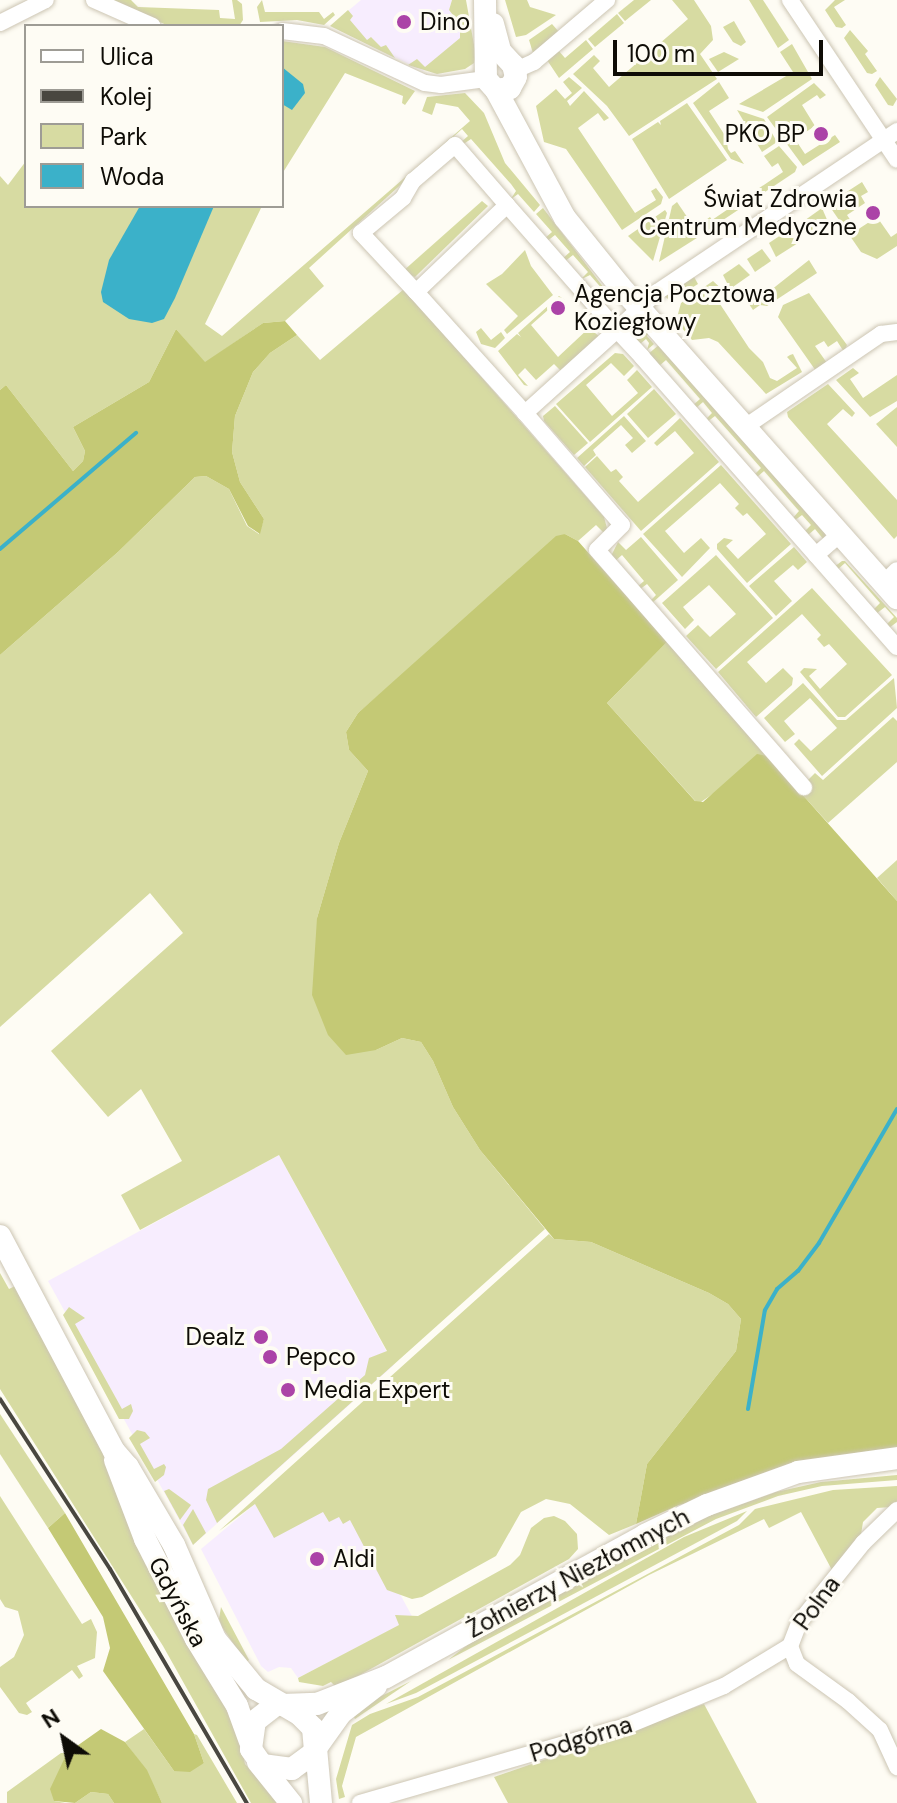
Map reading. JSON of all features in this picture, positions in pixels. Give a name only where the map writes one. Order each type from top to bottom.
[{"type":"street","points":[[0,23],[46,0]]},
{"type":"street","points":[[94,0],[148,24]]},
{"type":"street","points":[[486,0],[500,51],[501,75],[521,139],[565,218],[639,308],[840,534],[893,584]]},
{"type":"street","points":[[284,31],[324,36],[433,85],[501,75],[534,62],[607,0]]},
{"type":"street","points":[[790,0],[890,135],[897,160]]},
{"type":"street","points":[[525,413],[667,285],[890,135]]},
{"type":"street","points":[[804,787],[597,550],[622,525],[361,233],[403,198],[413,181],[455,145],[897,647]]},
{"type":"street","points":[[416,292],[507,205]]},
{"type":"street","points":[[745,427],[881,334],[897,332]]},
{"type":"street","points":[[816,555],[840,534]]},
{"type":"street","name":"Gdyńska","points":[[0,1236],[114,1451],[128,1467],[174,1545],[215,1639],[240,1673],[277,1704]]},
{"type":"street","name":"Gdyńska","points":[[114,1451],[117,1471],[145,1539],[196,1639],[241,1713],[254,1755],[291,1803]]},
{"type":"street","name":"Żołnierzy Niezłomnych","points":[[277,1704],[317,1704],[386,1677],[707,1505],[822,1467],[897,1458]]},
{"type":"street","name":"Żołnierzy Niezłomnych","points":[[777,1482],[897,1471]]},
{"type":"street","name":"Polna","points":[[897,1510],[863,1543],[799,1623],[790,1646],[797,1664],[848,1701],[880,1730],[897,1767]]},
{"type":"street","name":"Podgórna","points":[[360,1803],[624,1727],[724,1686],[790,1646]]},
{"type":"street","name":"Żołnierzy Niezłomnych","points":[[316,1748],[341,1713],[386,1677]]},
{"type":"street","points":[[316,1748],[310,1758],[292,1769],[271,1768],[254,1755],[255,1721],[277,1704],[310,1723],[316,1748],[321,1803]]},
{"type":"shaded area","points":[[361,0],[452,0],[449,10],[460,24],[460,38],[423,71],[330,26]]},
{"type":"shaded area","points":[[279,1155],[394,1365],[193,1545],[48,1281]]},
{"type":"shaded area","points":[[335,1474],[413,1618],[298,1678],[291,1668],[279,1667],[268,1672],[261,1666],[201,1549],[255,1504]]},
{"type":"green space","points":[[108,0],[131,0],[138,7],[219,10],[220,18],[235,19],[232,0],[242,4],[240,24],[164,24]]},
{"type":"green space","points":[[262,0],[265,12],[319,12],[324,19],[333,12],[335,15],[324,25],[297,20],[260,22],[257,7]]},
{"type":"green space","points":[[452,0],[466,0],[476,56],[474,63],[465,69],[437,74],[408,65],[417,59],[425,67],[460,38],[460,24],[449,10]]},
{"type":"green space","points":[[505,0],[527,0],[530,7],[556,15],[526,35],[516,37]]},
{"type":"green space","points":[[634,0],[651,0],[625,21],[618,13]]},
{"type":"green space","points":[[672,0],[694,0],[711,26],[713,40],[700,54],[717,79],[629,136],[607,106],[573,74],[594,55],[600,61],[593,68],[609,87],[688,19]]},
{"type":"green space","points":[[749,0],[763,0],[789,40],[778,48]]},
{"type":"green space","points":[[835,0],[845,0],[834,7],[846,25],[842,28],[836,27],[825,10]]},
{"type":"green space","points":[[348,10],[353,16],[350,20],[367,40],[371,37],[381,47],[386,45],[395,58],[330,26]]},
{"type":"green space","points":[[617,14],[624,23],[595,47],[588,39]]},
{"type":"green space","points":[[734,21],[746,42],[741,46],[733,42],[723,27]]},
{"type":"green space","points":[[552,24],[559,32],[533,53],[529,40]]},
{"type":"green space","points":[[850,30],[868,51],[865,54],[877,71],[872,74],[867,73],[844,38]]},
{"type":"green space","points":[[586,40],[593,49],[559,78],[547,60],[558,50],[565,58]]},
{"type":"green space","points":[[284,41],[325,47],[415,91],[405,105],[402,103],[403,96],[345,73],[284,171]]},
{"type":"green space","points":[[792,44],[812,79],[763,112],[739,104],[793,72],[780,52]]},
{"type":"green space","points":[[724,52],[739,59],[718,72],[709,59]]},
{"type":"green space","points":[[569,77],[582,88],[567,101],[570,106],[584,91],[609,118],[604,121],[598,113],[578,128],[635,213],[656,200],[651,191],[656,188],[663,197],[661,204],[622,230],[566,149],[544,142],[536,106],[556,89],[565,99],[572,93],[563,82]]},
{"type":"green space","points":[[880,77],[897,99],[893,106],[888,105],[875,85]]},
{"type":"green space","points":[[719,82],[729,98],[709,111],[726,137],[728,149],[731,153],[735,151],[744,164],[731,159],[693,103]]},
{"type":"green space","points":[[814,83],[826,95],[820,99],[817,95],[802,105],[815,126],[795,139],[805,154],[835,135],[840,142],[803,166],[767,117]]},
{"type":"green space","points":[[465,93],[484,113],[505,163],[540,205],[534,212],[518,194],[510,200],[516,191],[471,139],[462,145],[460,143],[468,136],[462,129],[309,268],[324,286],[285,321],[263,323],[205,363],[176,329],[149,382],[73,427],[85,451],[83,461],[73,471],[6,385],[0,390],[0,176],[8,185],[24,164],[24,208],[261,208],[205,324],[222,336],[470,121],[458,107],[436,103],[432,115],[422,111],[427,97]]},
{"type":"green space","points":[[687,103],[727,160],[669,199],[632,139],[658,122],[661,125],[660,121]]},
{"type":"green space","points":[[737,110],[764,119],[777,142],[762,152]]},
{"type":"green space","points":[[779,146],[797,167],[795,172],[708,230],[703,222],[710,217],[712,220],[783,172],[778,163],[772,167],[764,156]]},
{"type":"green space","points":[[862,182],[868,192],[861,196],[865,203],[847,215],[857,230],[877,217],[891,237],[897,233],[897,246],[877,259],[861,252],[828,204]]},
{"type":"green space","points":[[482,201],[488,206],[415,277],[402,272]]},
{"type":"green space","points":[[677,202],[700,236],[659,262],[672,206]]},
{"type":"green space","points":[[543,208],[604,291],[590,275],[580,280],[588,272],[573,255],[564,262],[562,259],[570,252],[555,235],[546,242],[544,239],[552,232],[536,214]]},
{"type":"green space","points":[[822,208],[828,222],[808,236],[801,223]]},
{"type":"green space","points":[[665,210],[667,213],[653,261],[628,236]]},
{"type":"green space","points":[[787,231],[798,243],[776,257],[769,243]]},
{"type":"green space","points":[[762,249],[771,261],[755,272],[747,259]]},
{"type":"green space","points":[[525,250],[531,266],[553,295],[507,334],[504,330],[518,316],[486,284],[502,274]]},
{"type":"green space","points":[[809,260],[817,273],[767,306],[760,305],[753,310],[745,298],[766,294]]},
{"type":"green space","points":[[739,264],[750,275],[730,289],[723,275]]},
{"type":"green space","points":[[693,275],[698,284],[671,301],[664,296]]},
{"type":"green space","points":[[713,281],[725,292],[718,296],[718,301],[749,348],[763,362],[770,378],[777,381],[797,368],[787,357],[793,354],[802,372],[766,394],[718,342],[709,338],[692,340],[676,321],[681,303]]},
{"type":"green space","points":[[404,289],[604,517],[607,528],[604,533],[596,525],[578,541],[565,534],[358,713],[346,732],[349,750],[368,771],[339,843],[317,918],[376,1050],[402,1038],[421,1042],[453,1107],[480,1150],[545,1229],[217,1523],[206,1500],[208,1489],[281,1449],[365,1375],[369,1358],[387,1351],[279,1155],[140,1230],[121,1195],[182,1161],[141,1089],[108,1117],[51,1051],[183,933],[150,893],[0,1027],[0,655],[118,552],[195,477],[206,476],[229,489],[247,526],[259,534],[264,519],[240,482],[232,452],[235,416],[253,372],[270,353],[297,335],[320,360]]},
{"type":"green space","points":[[809,293],[847,345],[844,352],[837,341],[828,347],[824,341],[815,346],[827,363],[816,371],[778,317],[783,305]]},
{"type":"green space","points":[[559,296],[565,300],[560,304],[557,302],[531,325],[558,357],[589,328],[600,337],[562,372],[554,364],[536,380],[525,368],[518,375],[528,386],[524,385],[498,351],[517,334],[521,337],[518,333]]},
{"type":"green space","points":[[285,321],[297,335],[270,353],[253,372],[235,416],[232,452],[240,482],[264,519],[260,534],[248,526],[229,489],[206,476],[195,477],[118,552],[0,655],[0,390],[6,385],[73,471],[83,461],[85,451],[73,427],[149,382],[176,329],[205,362],[263,323]]},
{"type":"green space","points":[[634,324],[641,324],[649,333],[647,336],[654,344],[647,350],[649,343],[646,339],[640,344],[631,335]]},
{"type":"green space","points":[[481,328],[491,340],[501,332],[505,338],[495,348],[481,344],[476,332]]},
{"type":"green space","points":[[660,344],[826,531],[824,540],[815,529],[807,536],[804,532],[811,525],[802,515],[794,521],[792,519],[799,511],[764,471],[756,478],[753,476],[761,468],[715,416],[707,422],[705,420],[712,413],[703,402],[695,409],[692,406],[700,399],[666,360],[658,367],[647,355]]},
{"type":"green space","points":[[615,353],[623,354],[634,366],[624,376],[611,363],[586,385],[612,416],[638,393],[627,380],[637,370],[652,387],[590,442],[556,404]]},
{"type":"green space","points":[[853,368],[859,373],[850,379],[863,398],[897,375],[897,401],[870,417],[836,380]]},
{"type":"green space","points":[[828,384],[855,413],[852,417],[843,409],[827,424],[897,500],[897,536],[894,539],[788,417],[787,412]]},
{"type":"green space","points":[[654,389],[676,414],[648,438],[627,414]]},
{"type":"green space","points":[[555,406],[588,443],[574,455],[544,421],[543,416]]},
{"type":"green space","points":[[897,407],[897,447],[876,424]]},
{"type":"green space","points":[[624,416],[646,441],[632,453],[625,445],[633,438],[621,425],[593,450],[596,455],[584,466],[577,458]]},
{"type":"green space","points":[[680,418],[719,462],[641,531],[585,467],[597,456],[611,472],[616,469],[623,477],[619,481],[638,502],[694,453],[675,431],[657,446],[654,443]]},
{"type":"green space","points":[[721,465],[791,544],[747,583],[717,549],[717,544],[724,538],[733,540],[726,546],[738,559],[766,534],[747,513],[743,516],[735,508],[739,504],[720,483],[665,531],[684,553],[701,538],[710,548],[682,577],[643,534]]},
{"type":"green space","points":[[565,534],[578,541],[667,642],[607,703],[695,801],[703,802],[757,754],[768,756],[897,901],[897,1450],[679,1505],[636,1524],[647,1464],[736,1351],[741,1319],[728,1304],[709,1293],[591,1242],[554,1239],[480,1150],[453,1107],[421,1042],[402,1038],[376,1050],[346,1055],[328,1035],[312,995],[317,918],[339,843],[368,771],[349,750],[346,732],[358,713],[556,536]]},
{"type":"green space","points":[[641,537],[678,580],[651,604],[649,602],[656,595],[647,584],[639,590],[636,588],[644,581],[622,555],[614,562],[611,556],[618,542],[626,550]]},
{"type":"green space","points":[[794,547],[807,562],[798,570],[793,565],[774,581],[792,601],[776,616],[749,586]]},
{"type":"green space","points":[[716,555],[773,618],[716,669],[686,636],[698,625],[710,637],[736,614],[709,585],[683,607],[694,620],[685,629],[662,603]]},
{"type":"green space","points":[[845,561],[897,618],[897,622],[889,628],[886,625],[894,617],[885,607],[876,614],[873,610],[880,603],[845,563],[837,570],[834,567]]},
{"type":"green space","points":[[812,588],[892,675],[845,717],[838,717],[800,672],[804,668],[817,669],[809,676],[820,689],[847,664],[829,644],[824,647],[817,639],[821,635],[802,614],[747,662],[766,683],[783,668],[793,678],[792,685],[756,717],[718,672]]},
{"type":"green space","points":[[667,642],[768,756],[698,804],[607,703]]},
{"type":"green space","points":[[894,678],[897,708],[822,776],[794,744],[799,739],[811,751],[837,728],[810,698],[784,721],[795,734],[785,742],[764,718],[803,683],[837,720],[846,720]]},
{"type":"green space","points":[[893,717],[897,721],[897,762],[828,823],[800,792],[815,773],[823,780]]},
{"type":"green space","points":[[897,860],[897,901],[877,878]]},
{"type":"green space","points":[[549,1234],[554,1239],[591,1242],[709,1293],[728,1304],[741,1319],[736,1351],[647,1464],[636,1524],[609,1535],[570,1504],[546,1499],[521,1512],[496,1556],[422,1597],[412,1599],[387,1590],[350,1520],[343,1524],[339,1517],[329,1522],[323,1512],[274,1538],[255,1504],[219,1531]]},
{"type":"green space","points":[[0,1273],[9,1289],[17,1285],[63,1368],[221,1693],[239,1734],[245,1764],[280,1803],[251,1803],[163,1646],[0,1389]]},
{"type":"green space","points":[[69,1307],[85,1318],[75,1324],[122,1409],[131,1404],[133,1411],[129,1419],[119,1419],[63,1315]]},
{"type":"green space","points":[[0,1414],[65,1513],[48,1528],[0,1454]]},
{"type":"green space","points":[[137,1430],[145,1432],[150,1438],[140,1444],[154,1469],[164,1464],[166,1467],[164,1475],[155,1482],[129,1438]]},
{"type":"green space","points":[[897,1475],[897,1480],[822,1486],[778,1496],[716,1519],[448,1660],[475,1639],[692,1522],[776,1492],[821,1482]]},
{"type":"green space","points":[[897,1486],[897,1501],[891,1507],[877,1508],[863,1522],[860,1541],[833,1572],[801,1512],[769,1528],[764,1519],[649,1575],[356,1737],[342,1786],[345,1797],[339,1799],[336,1779],[352,1725],[370,1714],[418,1697],[739,1525],[755,1509],[833,1490]]},
{"type":"green space","points":[[169,1489],[191,1505],[180,1520],[164,1491]]},
{"type":"green space","points":[[0,1496],[82,1624],[91,1619],[97,1632],[95,1658],[77,1666],[83,1676],[79,1679],[72,1670],[26,1703],[32,1712],[27,1715],[19,1713],[0,1687],[0,1667],[14,1657],[24,1635],[18,1611],[5,1607],[0,1599]]},
{"type":"green space","points":[[193,1509],[206,1533],[193,1545],[183,1525]]},
{"type":"green space","points":[[747,1511],[737,1521],[416,1693],[386,1704],[684,1537]]},
{"type":"green space","points":[[65,1513],[194,1734],[204,1763],[190,1772],[174,1771],[103,1671],[110,1648],[103,1617],[48,1528]]},
{"type":"green space","points":[[554,1516],[565,1521],[577,1534],[578,1549],[569,1559],[358,1676],[335,1686],[331,1682],[323,1686],[299,1682],[298,1678],[399,1625],[395,1615],[418,1616],[510,1565],[520,1555],[531,1528],[544,1518]]},
{"type":"green space","points":[[221,1607],[249,1660],[246,1662],[222,1627],[219,1619]]},
{"type":"green space","points":[[411,1681],[355,1719],[351,1712]]},
{"type":"green space","points":[[704,1704],[757,1803],[508,1803],[494,1777]]},
{"type":"green space","points":[[101,1729],[125,1742],[147,1770],[162,1803],[114,1803],[108,1794],[91,1792],[75,1803],[54,1801],[50,1789],[67,1753]]},
{"type":"green space","points":[[144,1729],[174,1771],[204,1763],[194,1734],[197,1735],[237,1803],[162,1803],[146,1770],[125,1742]]},
{"type":"green space","points":[[61,1753],[67,1753],[54,1801],[66,1803],[7,1803],[7,1792]]},
{"type":"green space","points":[[91,1792],[108,1794],[114,1803],[75,1803]]},
{"type":"water","points":[[284,69],[303,84],[305,93],[292,110],[284,105]]},
{"type":"water","points":[[139,208],[213,208],[164,319],[152,323],[129,319],[103,302],[101,292],[109,260]]},
{"type":"waterway","points":[[0,549],[136,433]]},
{"type":"waterway","points":[[748,1409],[765,1310],[777,1289],[798,1271],[819,1243],[897,1109]]},
{"type":"railway","points":[[0,1399],[110,1569],[247,1803]]},
{"type":"place","name":"Dino","points":[[404,22]]},
{"type":"place","name":"PKO BP","points":[[821,134]]},
{"type":"place","name":"Świat Zdrowia Centrum Medyczne","points":[[873,213]]},
{"type":"place","name":"Agencja Pocztowa Koziegłowy","points":[[558,308]]},
{"type":"place","name":"Dealz","points":[[261,1337]]},
{"type":"place","name":"Pepco","points":[[270,1357]]},
{"type":"place","name":"Media Expert","points":[[288,1390]]},
{"type":"place","name":"Aldi","points":[[317,1559]]}]
